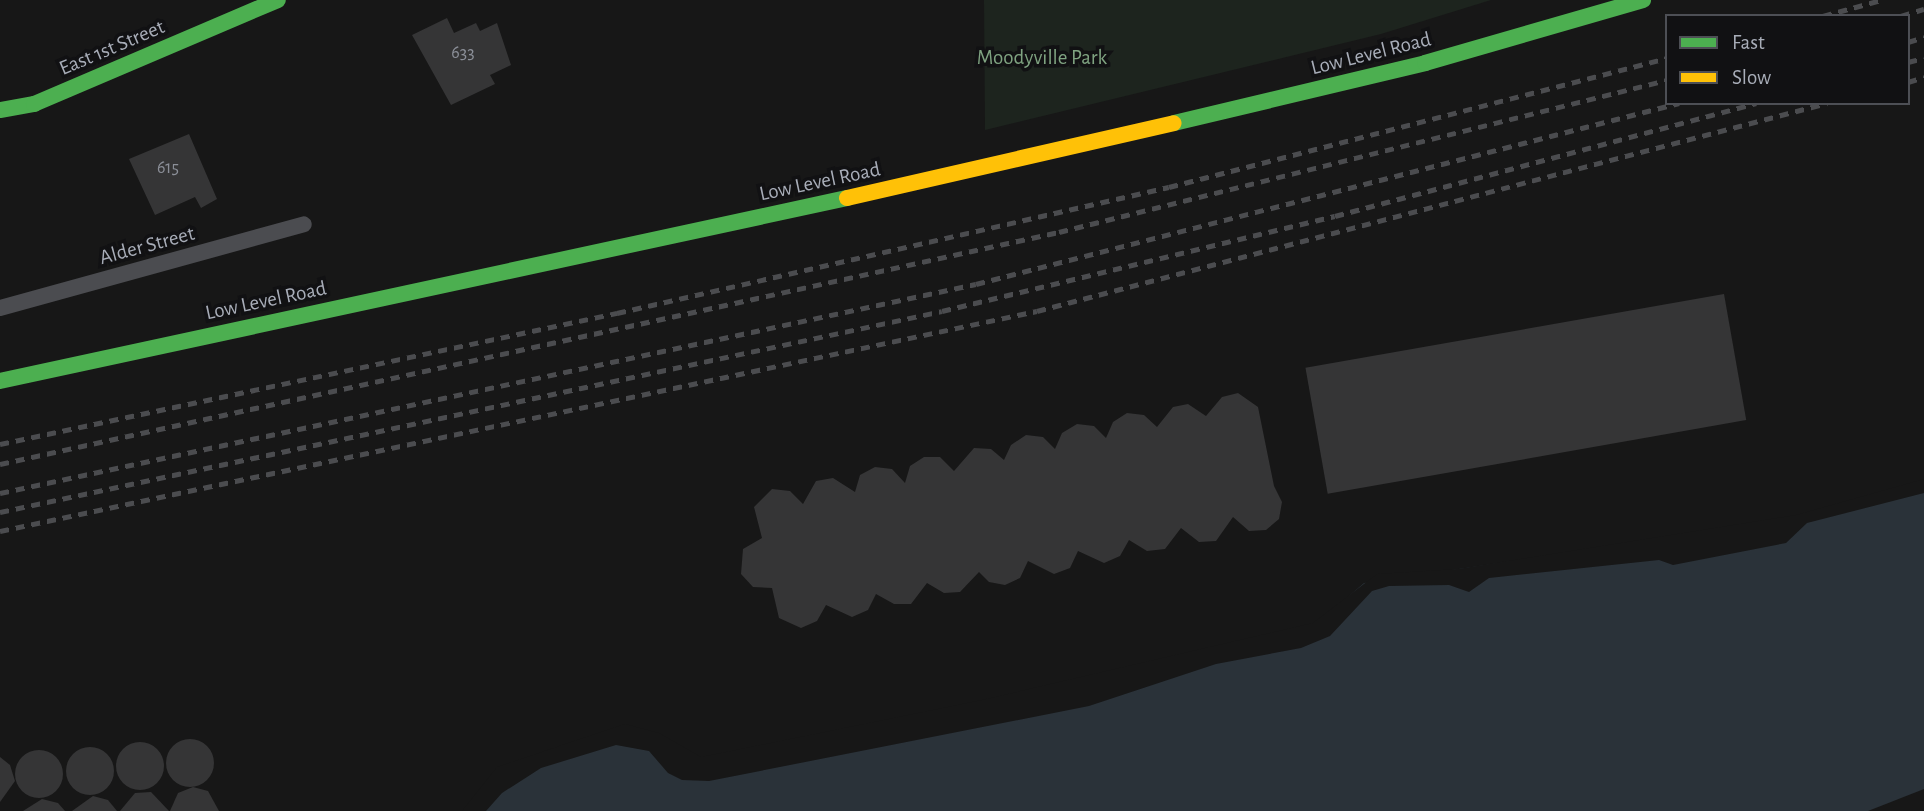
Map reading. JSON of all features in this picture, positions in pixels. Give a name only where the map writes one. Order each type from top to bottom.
[{"type":"main road","name":"East 1st Street","points":[[0,110],[34,104],[278,0]]},
{"type":"main road","name":"Low Level Road","points":[[0,381],[993,166],[1425,63],[1643,0]]},
{"type":"lane","name":"Alder Street","points":[[0,308],[304,225]]},
{"type":"green space","name":"Moodyville Park","points":[[984,0],[1491,0],[1381,34],[985,130]]},
{"type":"shaded area","points":[[1924,482],[1924,811],[466,811],[498,770],[625,727],[701,760],[983,703],[1314,626],[1364,583],[1797,519]]},
{"type":"pier","points":[[1924,479],[1924,493],[1807,523],[1786,543],[1673,565],[1659,560],[1489,578],[1469,592],[1449,585],[1389,586],[1372,591],[1330,636],[1301,648],[1216,664],[1089,706],[709,781],[682,780],[668,773],[649,751],[616,745],[541,768],[502,793],[486,811],[462,811],[497,767],[625,724],[659,733],[701,757],[982,700],[1313,623],[1377,574],[1458,569],[1796,515]]},
{"type":"pier","points":[[1924,789],[1924,811],[1868,811]]},
{"type":"building","points":[[447,18],[454,33],[476,23],[480,31],[497,23],[511,65],[490,75],[495,84],[451,105],[412,35]]},
{"type":"building","points":[[189,134],[217,199],[201,208],[195,197],[155,215],[129,159]]},
{"type":"building","points":[[1724,294],[1746,420],[1328,494],[1305,368]]},
{"type":"building","points":[[1238,393],[1258,407],[1274,486],[1282,502],[1279,519],[1266,530],[1249,531],[1233,517],[1216,541],[1199,542],[1181,528],[1165,549],[1147,551],[1129,540],[1120,556],[1104,563],[1078,551],[1070,568],[1054,574],[1028,561],[1020,578],[1005,585],[989,582],[979,572],[960,592],[944,593],[927,583],[911,604],[894,604],[876,594],[868,610],[852,617],[826,605],[817,621],[801,628],[779,618],[772,588],[753,587],[741,574],[743,549],[762,538],[754,507],[772,489],[790,491],[803,504],[816,481],[833,478],[855,492],[860,475],[875,467],[892,469],[905,483],[910,466],[924,457],[940,457],[954,471],[974,448],[991,449],[1004,460],[1011,445],[1026,435],[1043,437],[1055,449],[1062,433],[1077,424],[1094,426],[1106,438],[1113,422],[1127,413],[1144,415],[1157,427],[1173,407],[1188,404],[1206,416],[1222,397]]},
{"type":"building","points":[[190,739],[199,740],[207,746],[213,754],[213,772],[207,780],[199,786],[190,787],[181,786],[173,780],[167,772],[166,763],[167,754],[173,746],[181,740]]},
{"type":"building","points":[[140,742],[149,743],[157,749],[163,757],[163,775],[157,783],[149,789],[140,790],[131,789],[123,783],[117,775],[116,766],[117,757],[123,749],[131,743]]},
{"type":"building","points":[[90,747],[99,748],[107,754],[113,762],[113,780],[107,788],[99,794],[90,795],[81,794],[73,788],[67,780],[66,771],[67,762],[73,754],[81,748]]},
{"type":"building","points":[[39,750],[48,751],[56,757],[62,765],[62,783],[56,791],[48,797],[39,798],[30,797],[22,791],[16,783],[15,774],[16,765],[22,757],[30,751]]},
{"type":"building","points":[[0,757],[10,765],[15,781],[0,802]]},
{"type":"building","points":[[193,787],[208,791],[219,811],[170,811],[178,793]]},
{"type":"building","points":[[151,792],[169,811],[120,811],[135,793]]},
{"type":"building","points":[[93,796],[108,800],[117,811],[72,811]]},
{"type":"building","points":[[42,799],[58,803],[65,811],[23,811]]},
{"type":"railway","points":[[1830,14],[1881,0]]},
{"type":"railway","points":[[1908,14],[1924,9]]},
{"type":"railway","points":[[1910,41],[1924,37]]},
{"type":"railway","points":[[1910,62],[1924,58]]},
{"type":"railway","points":[[0,444],[617,313],[1169,187],[1665,59]]},
{"type":"railway","points":[[1910,81],[1924,77]]},
{"type":"railway","points":[[0,464],[1059,232],[1665,80]]},
{"type":"railway","points":[[0,493],[976,284],[1671,105]]},
{"type":"railway","points":[[0,512],[942,311],[1335,216],[1749,105]]},
{"type":"railway","points":[[0,531],[1037,311],[1819,105]]},
{"type":"traffic: fast","points":[[0,110],[34,104],[278,0]]},
{"type":"traffic: fast","points":[[1174,123],[1425,63],[1643,0]]},
{"type":"traffic: fast","points":[[0,381],[847,198]]},
{"type":"traffic: slow","points":[[847,198],[1174,123]]}]
